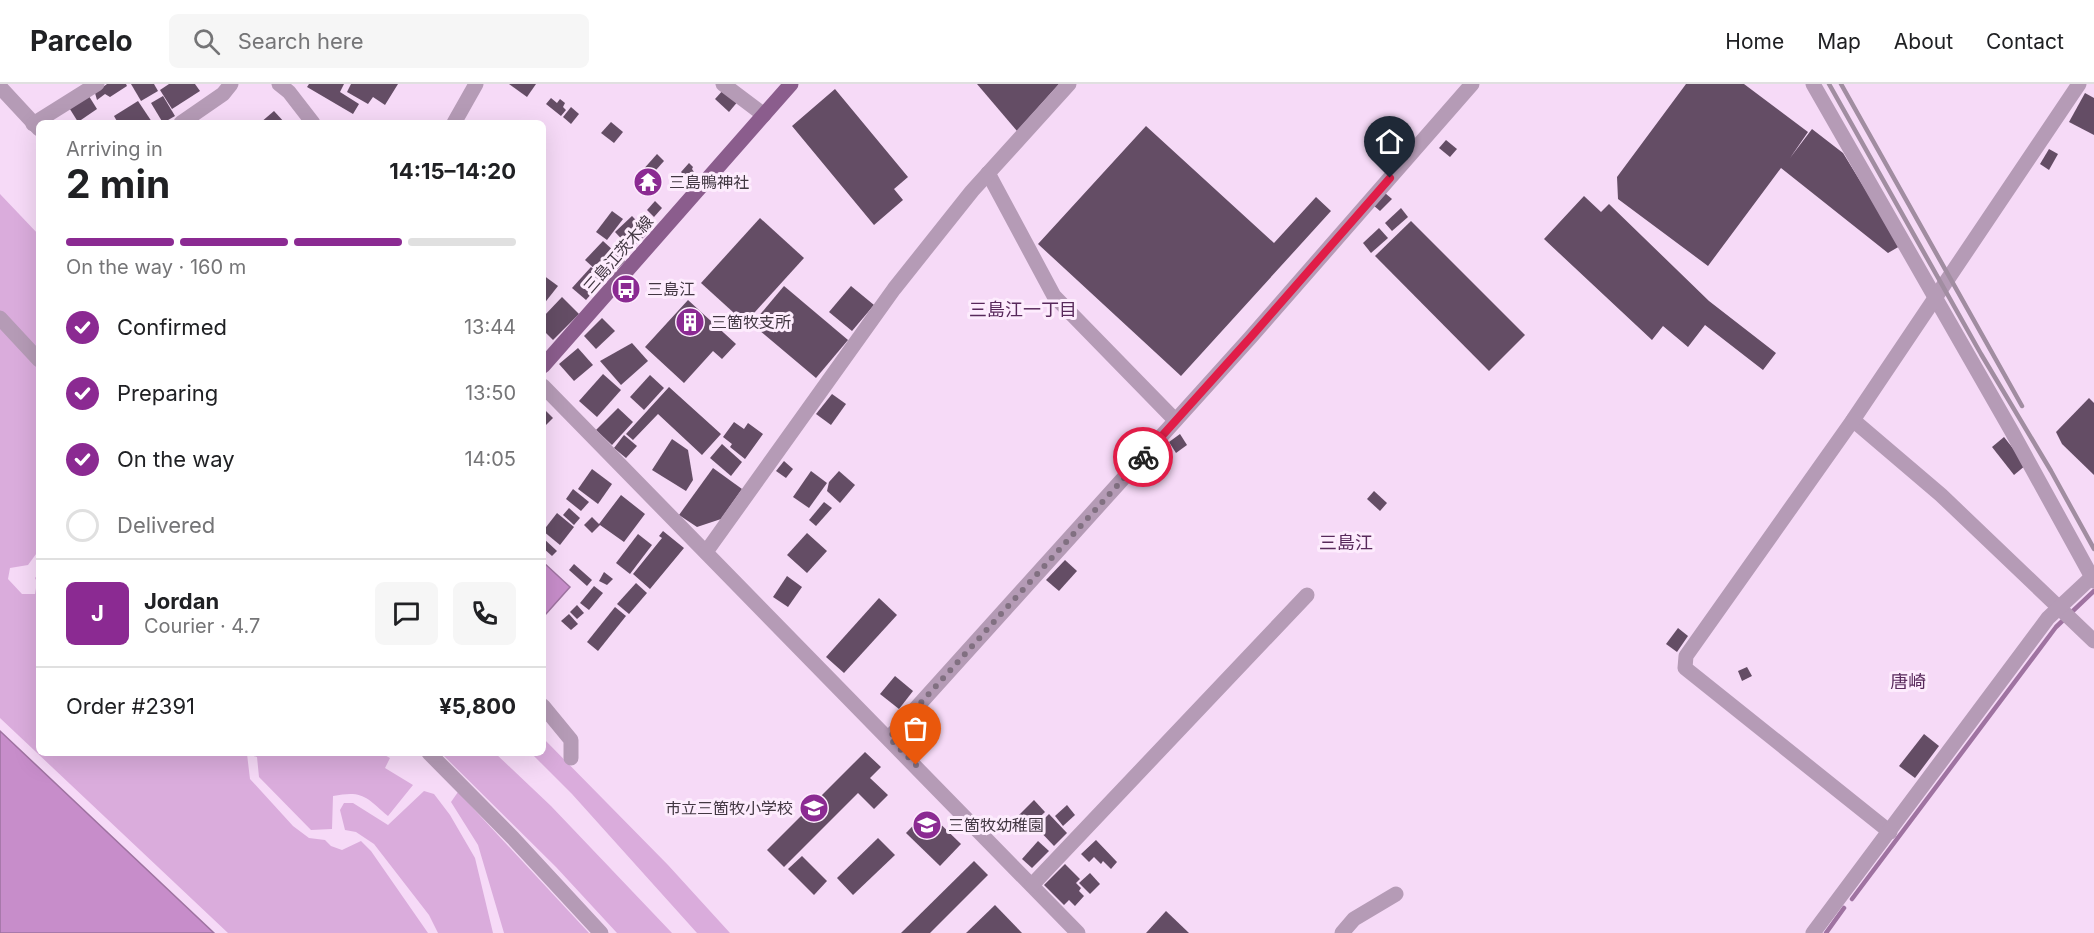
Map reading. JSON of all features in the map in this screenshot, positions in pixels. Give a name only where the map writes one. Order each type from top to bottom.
[{"type":"main road","name":"三島江茨木線","points":[[546,363],[791,84]]},
{"type":"street","points":[[45,120],[97,84]]},
{"type":"street","points":[[205,117],[231,84]]},
{"type":"street","points":[[279,84],[289,92],[311,120]]},
{"type":"street","points":[[456,120],[476,84]]},
{"type":"street","points":[[723,84],[764,115]]},
{"type":"street","points":[[706,552],[894,289],[988,173],[1069,84]]},
{"type":"street","points":[[889,738],[1250,338],[1472,84]]},
{"type":"street","points":[[1813,84],[2093,578],[2048,618],[1813,933]]},
{"type":"street","points":[[1890,832],[1685,669],[1686,656],[1853,420],[2079,84]]},
{"type":"street","points":[[0,87],[36,126]]},
{"type":"street","points":[[988,173],[1054,296],[1175,420]]},
{"type":"street","points":[[0,318],[36,357]]},
{"type":"street","points":[[546,389],[1077,933]]},
{"type":"street","points":[[1853,420],[1941,495],[2094,641]]},
{"type":"street","points":[[1032,885],[1307,595]]},
{"type":"street","points":[[546,710],[571,740],[571,758]]},
{"type":"street","points":[[432,756],[513,838],[601,933]]},
{"type":"street","points":[[1342,933],[1354,919],[1396,894]]},
{"type":"shaded area","points":[[0,194],[36,232],[36,554],[28,565],[10,568],[8,579],[22,594],[35,594],[36,588],[36,752],[0,718]]},
{"type":"shaded area","points":[[546,565],[570,587],[546,614]]},
{"type":"shaded area","points":[[0,731],[214,933],[0,933]]},
{"type":"shaded area","points":[[546,741],[668,865],[730,933],[697,933],[572,794],[534,756],[546,756]]},
{"type":"shaded area","points":[[40,756],[247,756],[250,779],[293,826],[309,838],[325,840],[331,846],[342,850],[361,841],[371,851],[428,933],[228,933]]},
{"type":"shaded area","points":[[254,756],[386,756],[390,758],[385,768],[413,785],[388,816],[364,797],[351,794],[333,796],[332,829],[311,830],[259,777],[257,757]]},
{"type":"shaded area","points":[[444,756],[498,756],[551,806],[672,933],[617,933],[556,867]]},
{"type":"shaded area","points":[[424,791],[434,794],[450,815],[475,858],[493,933],[438,933],[429,915],[374,844],[356,832],[345,830],[340,810],[344,803],[353,803],[388,825]]},
{"type":"shaded area","points":[[458,792],[589,933],[504,933],[478,845],[451,802]]},
{"type":"building","points":[[107,84],[126,84],[127,86],[110,97],[105,94],[97,100],[95,93]]},
{"type":"building","points":[[131,84],[154,84],[158,91],[141,101]]},
{"type":"building","points":[[169,84],[195,84],[200,91],[172,109],[160,90]]},
{"type":"building","points":[[309,84],[344,84],[340,92],[359,104],[353,114],[307,87]]},
{"type":"building","points":[[351,84],[398,84],[385,105],[373,97],[368,104],[347,92]]},
{"type":"building","points":[[509,84],[536,84],[527,97]]},
{"type":"building","points":[[977,84],[1059,84],[1017,131]]},
{"type":"building","points":[[1686,84],[1744,84],[1808,132],[1790,158],[1812,129],[1843,153],[1900,246],[1888,253],[1781,168],[1708,266],[1618,199],[1617,177]]},
{"type":"building","points":[[725,88],[739,100],[729,112],[715,99]]},
{"type":"building","points":[[835,89],[908,177],[894,189],[903,200],[874,225],[792,126]]},
{"type":"building","points":[[87,93],[97,109],[81,120],[77,120],[68,106]]},
{"type":"building","points":[[2085,93],[2094,98],[2094,135],[2069,122]]},
{"type":"building","points":[[163,96],[175,116],[168,120],[161,120],[151,103]]},
{"type":"building","points":[[551,98],[557,103],[560,99],[565,103],[563,107],[566,110],[561,116],[546,104]]},
{"type":"building","points":[[138,101],[151,120],[116,120],[114,116]]},
{"type":"building","points":[[571,107],[579,114],[571,124],[563,117]]},
{"type":"building","points":[[274,111],[282,120],[264,120]]},
{"type":"building","points":[[611,122],[623,132],[614,143],[601,133]]},
{"type":"building","points":[[1146,126],[1274,243],[1316,197],[1331,211],[1181,376],[1038,244]]},
{"type":"building","points":[[1446,140],[1457,149],[1450,157],[1439,148]]},
{"type":"building","points":[[2049,149],[2058,154],[2049,170],[2040,164]]},
{"type":"building","points":[[657,154],[664,161],[648,179],[641,172]]},
{"type":"building","points":[[689,163],[694,172],[690,176],[687,174],[685,176],[681,172]]},
{"type":"building","points":[[1385,193],[1392,199],[1380,211],[1373,205]]},
{"type":"building","points":[[1584,196],[1601,212],[1609,204],[1709,301],[1776,353],[1763,370],[1705,325],[1688,347],[1663,326],[1652,340],[1544,239]]},
{"type":"building","points":[[655,201],[662,208],[654,217],[647,210]]},
{"type":"building","points":[[1401,208],[1408,217],[1392,231],[1385,223]]},
{"type":"building","points":[[612,211],[623,219],[607,240],[596,232]]},
{"type":"building","points":[[632,216],[648,233],[631,249],[615,232]]},
{"type":"building","points":[[760,218],[804,258],[745,323],[701,283]]},
{"type":"building","points":[[1411,221],[1525,335],[1489,371],[1375,256]]},
{"type":"building","points":[[1379,228],[1388,238],[1371,253],[1363,243]]},
{"type":"building","points":[[603,241],[625,261],[607,280],[585,260]]},
{"type":"building","points":[[591,267],[604,279],[586,300],[572,288]]},
{"type":"building","points":[[546,277],[558,286],[546,301]]},
{"type":"building","points":[[784,286],[848,340],[816,378],[752,324]]},
{"type":"building","points":[[851,286],[874,305],[852,331],[829,312]]},
{"type":"building","points":[[562,297],[579,314],[553,340],[546,333],[546,314]]},
{"type":"building","name":"三箇牧支所","points":[[688,300],[736,344],[722,359],[713,351],[684,383],[645,347]]},
{"type":"building","points":[[602,318],[615,331],[596,349],[584,336]]},
{"type":"building","points":[[632,343],[648,361],[621,385],[600,361]]},
{"type":"building","points":[[578,348],[593,365],[574,381],[559,364]]},
{"type":"building","points":[[603,374],[621,390],[597,417],[579,401]]},
{"type":"building","points":[[650,375],[664,388],[644,410],[630,397]]},
{"type":"building","points":[[669,387],[721,434],[702,455],[658,414],[633,440],[626,434]]},
{"type":"building","points":[[832,394],[846,404],[831,425],[816,414]]},
{"type":"building","points":[[2089,398],[2094,403],[2094,475],[2062,444],[2056,432]]},
{"type":"building","points":[[618,408],[633,422],[612,445],[596,430]]},
{"type":"building","points":[[546,411],[553,418],[546,425]]},
{"type":"building","points":[[734,422],[744,429],[748,423],[763,434],[745,459],[730,447],[732,444],[723,437]]},
{"type":"building","points":[[1180,434],[1187,445],[1176,453],[1169,442]]},
{"type":"building","points":[[624,435],[637,446],[626,458],[614,448]]},
{"type":"building","points":[[2004,437],[2026,465],[2014,475],[1992,447]]},
{"type":"building","points":[[672,439],[688,450],[693,480],[686,491],[652,470]]},
{"type":"building","points":[[722,444],[742,462],[731,476],[710,458]]},
{"type":"building","points":[[784,461],[793,469],[786,478],[776,471]]},
{"type":"building","points":[[713,468],[742,489],[721,519],[697,527],[679,515]]},
{"type":"building","points":[[592,469],[612,484],[598,504],[578,489]]},
{"type":"building","points":[[811,471],[827,483],[809,508],[793,497]]},
{"type":"building","points":[[839,471],[855,485],[840,503],[827,491],[829,482]]},
{"type":"building","points":[[573,489],[589,502],[581,511],[566,499]]},
{"type":"building","points":[[1374,491],[1387,503],[1380,511],[1367,499]]},
{"type":"building","points":[[621,495],[645,514],[624,542],[600,525],[592,533],[584,525],[592,517],[599,524]]},
{"type":"building","points":[[824,502],[832,508],[816,526],[809,520]]},
{"type":"building","points":[[569,508],[580,518],[574,525],[563,515]]},
{"type":"building","points":[[557,513],[574,527],[560,545],[546,533],[546,527]]},
{"type":"building","points":[[663,531],[684,548],[650,589],[633,574],[662,538],[659,536]]},
{"type":"building","points":[[807,533],[827,551],[807,573],[787,555]]},
{"type":"building","points":[[638,534],[652,545],[630,574],[616,563]]},
{"type":"building","points":[[546,541],[557,551],[552,556],[546,551]]},
{"type":"building","points":[[1065,560],[1077,571],[1059,591],[1046,580]]},
{"type":"building","points":[[574,564],[592,580],[587,586],[569,570]]},
{"type":"building","points":[[604,572],[613,579],[607,585],[599,581]]},
{"type":"building","points":[[787,576],[802,587],[788,607],[773,597]]},
{"type":"building","points":[[636,583],[647,593],[629,614],[617,604]]},
{"type":"building","points":[[594,586],[603,593],[589,610],[580,603]]},
{"type":"building","points":[[879,598],[897,615],[844,673],[826,657]]},
{"type":"building","points":[[577,605],[584,613],[577,619],[570,612]]},
{"type":"building","points":[[615,607],[626,616],[598,651],[587,642]]},
{"type":"building","points":[[569,614],[578,624],[571,630],[561,621]]},
{"type":"building","points":[[1678,628],[1688,636],[1677,652],[1666,644]]},
{"type":"building","points":[[1747,667],[1752,676],[1742,681],[1738,671]]},
{"type":"building","points":[[895,676],[913,691],[899,709],[880,694]]},
{"type":"building","points":[[1924,734],[1939,746],[1915,778],[1899,766]]},
{"type":"building","points":[[865,752],[881,767],[870,778],[888,795],[874,809],[858,793],[784,867],[767,850]]},
{"type":"building","points":[[1034,800],[1045,812],[1029,827],[1018,816]]},
{"type":"building","points":[[1067,805],[1075,815],[1063,826],[1055,816]]},
{"type":"building","points":[[927,811],[961,844],[940,866],[906,833]]},
{"type":"building","points":[[1049,814],[1067,833],[1054,846],[1036,827]]},
{"type":"building","points":[[878,838],[895,855],[853,895],[837,878]]},
{"type":"building","points":[[1096,840],[1117,862],[1111,869],[1103,861],[1101,864],[1094,857],[1089,862],[1081,854]]},
{"type":"building","points":[[1038,841],[1049,851],[1032,868],[1022,859]]},
{"type":"building","points":[[802,856],[827,881],[814,895],[788,869]]},
{"type":"building","points":[[974,861],[988,875],[930,933],[901,933]]},
{"type":"building","points":[[1065,864],[1080,879],[1076,883],[1084,896],[1075,906],[1069,900],[1064,905],[1044,885]]},
{"type":"building","points":[[1090,873],[1100,884],[1090,894],[1079,883]]},
{"type":"building","points":[[995,905],[1022,933],[966,933]]},
{"type":"building","points":[[1166,911],[1189,933],[1146,933]]},
{"type":"waterway","points":[[1852,899],[2056,627],[2094,591]]},
{"type":"waterway","points":[[1826,933],[1844,908]]},
{"type":"railway","points":[[1829,84],[2094,549]]},
{"type":"railway","points":[[1841,84],[2022,406]]},
{"type":"way so far","points":[[916,765],[889,738],[1143,457]]},
{"type":"place","name":"三島鴨神社","points":[[648,182]]},
{"type":"place","name":"三島江","points":[[626,289]]},
{"type":"place","name":"三箇牧支所","points":[[690,322]]},
{"type":"place","name":"市立三箇牧小学校","points":[[814,808]]},
{"type":"place","name":"三箇牧幼稚園","points":[[927,825]]},
{"type":"district","name":"三島江一丁目","points":[[1023,309]]},
{"type":"district","name":"三島江","points":[[1346,542]]},
{"type":"district","name":"唐崎","points":[[1908,681]]},
{"type":"route","points":[[1143,457],[1390,178]]}]
